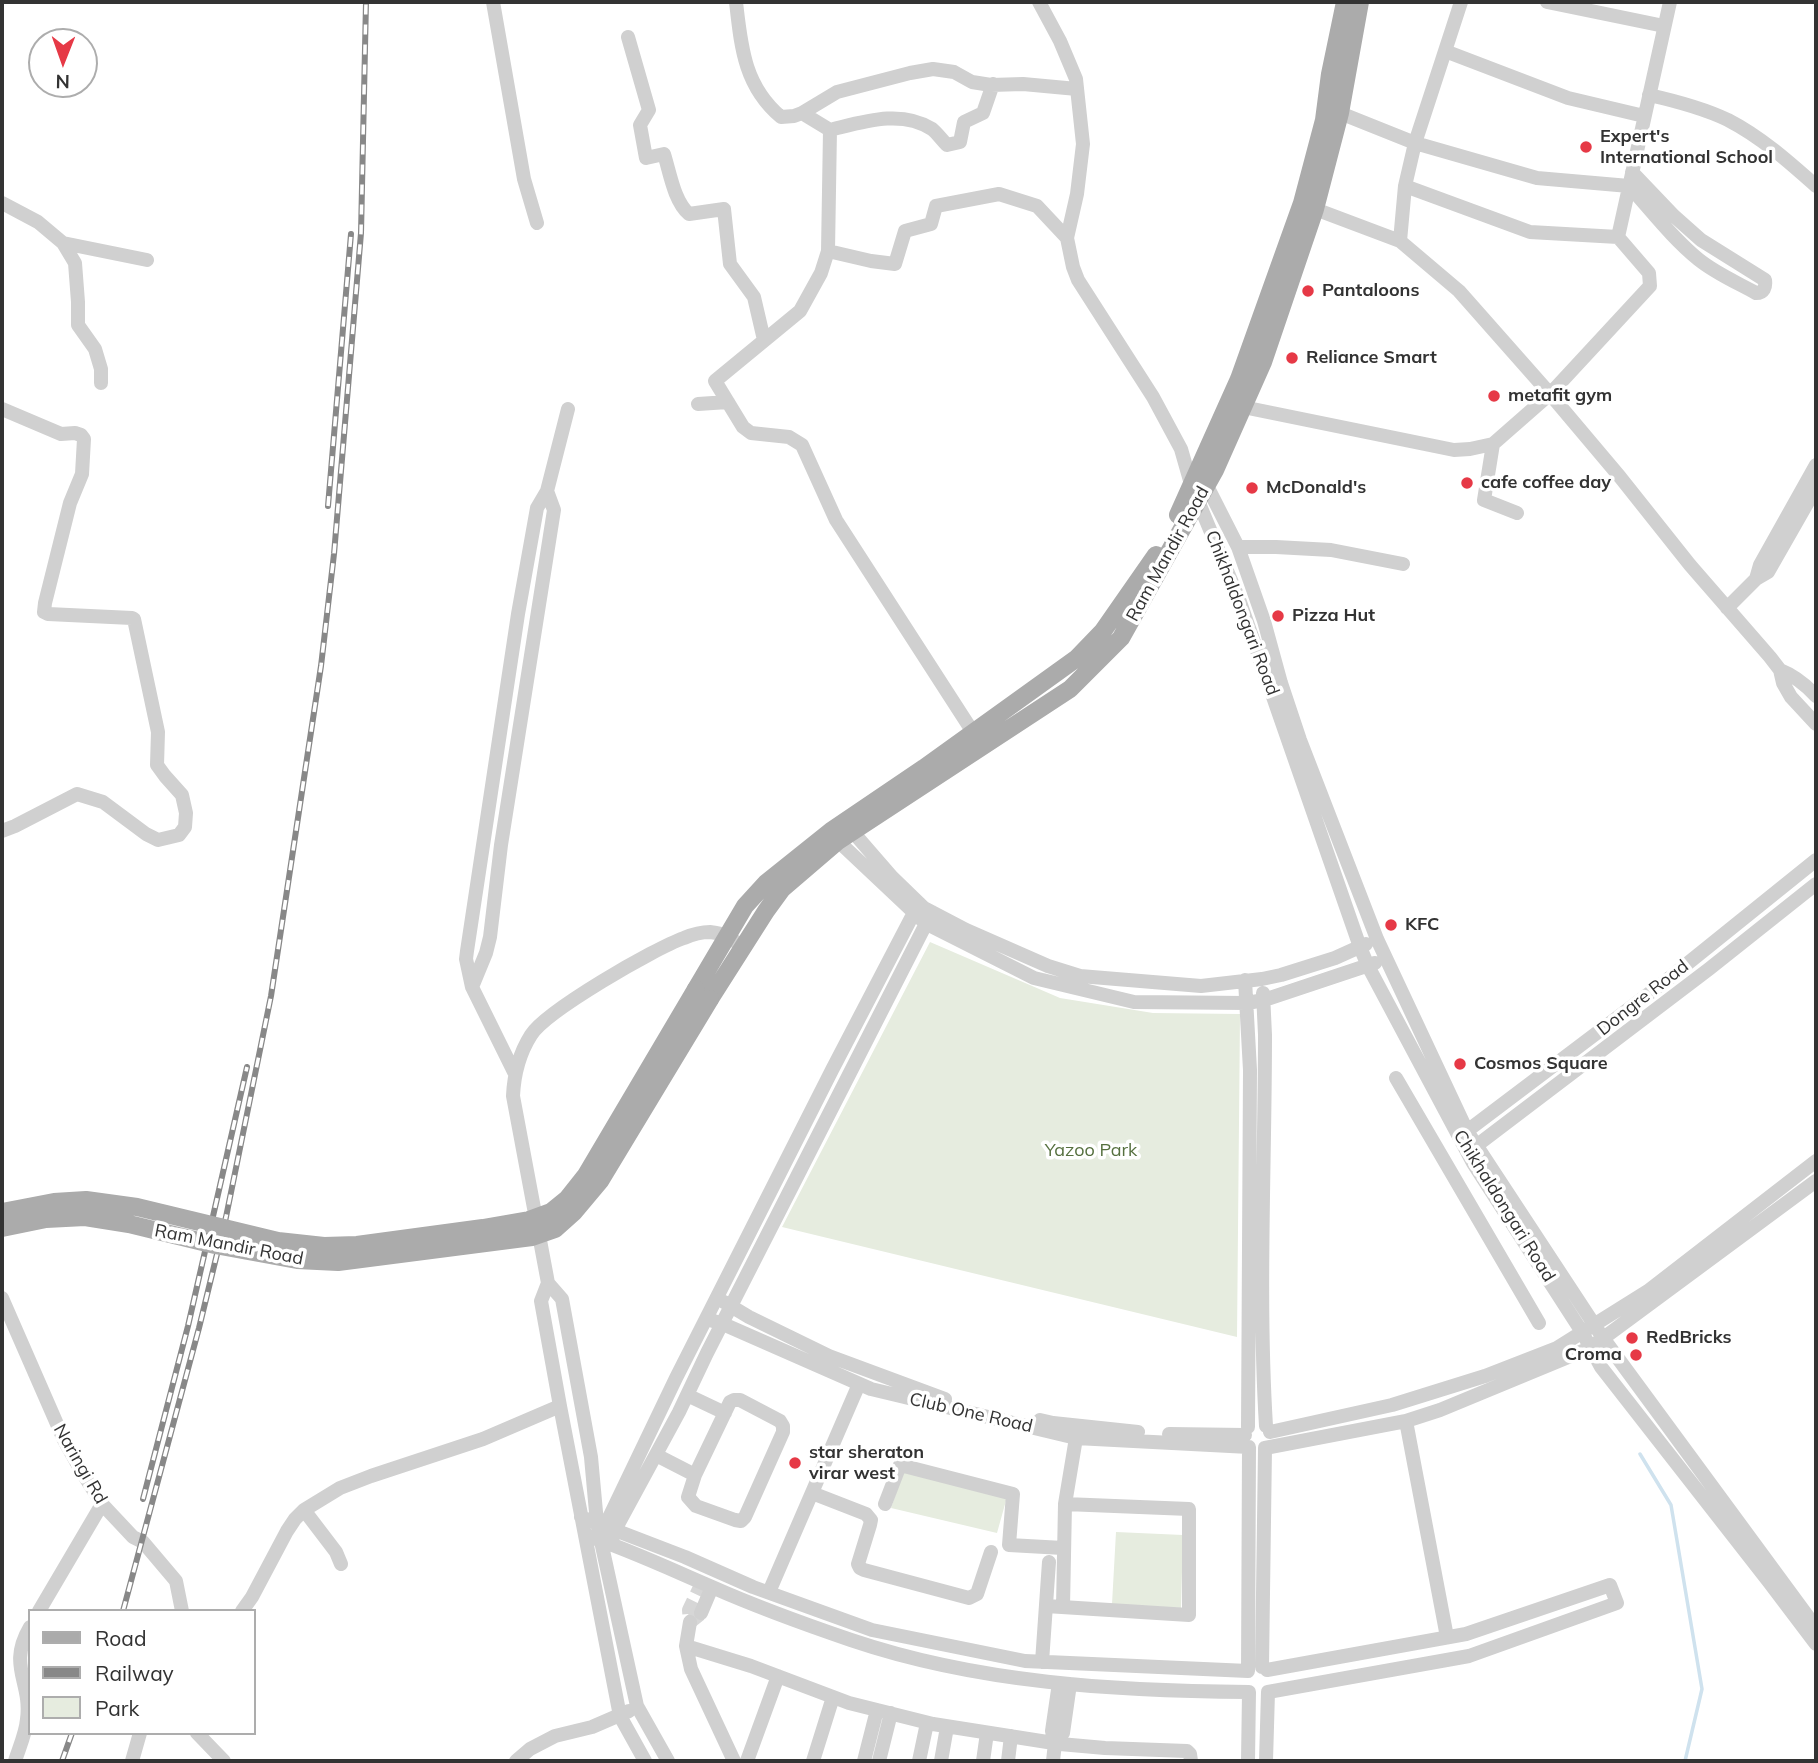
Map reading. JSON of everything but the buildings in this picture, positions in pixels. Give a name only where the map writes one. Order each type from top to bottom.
[{"type":"main road","points":[[2,1212],[54,1202],[86,1200],[137,1206],[278,1241],[324,1246],[357,1245],[529,1220],[551,1212],[568,1199],[703,994],[728,935],[745,906],[766,883],[978,739],[1076,658],[1102,631],[1168,537],[1198,484],[1239,379],[1333,110],[1330,74],[1345,2]]},
{"type":"main road","name":"Ram Mandir Road","points":[[1198,484],[1226,447],[1263,362],[1315,209],[1333,110],[1360,2]]},
{"type":"main road","name":"Ram Mandir Road","points":[[2,1228],[46,1219],[85,1217],[297,1260],[338,1262],[532,1237],[555,1229],[574,1212],[600,1181],[677,1051],[703,994],[743,947],[782,889],[841,831]]},
{"type":"street","points":[[494,2],[524,179],[537,223]]},
{"type":"street","points":[[736,2],[741,49],[750,78],[781,117],[802,113],[837,92],[933,69],[954,72],[972,82],[1077,89]]},
{"type":"street","points":[[1039,2],[1076,79],[1083,144],[1077,194],[1067,238]]},
{"type":"street","points":[[1400,241],[1405,186],[1415,143],[1461,2]]},
{"type":"street","points":[[1547,2],[1664,26]]},
{"type":"street","points":[[1618,237],[1670,2]]},
{"type":"street","points":[[628,37],[649,110],[640,125],[646,158],[664,154],[677,196],[689,215],[724,209],[730,264],[754,297],[764,340]]},
{"type":"street","points":[[1445,51],[1567,98],[1644,116]]},
{"type":"street","points":[[802,113],[831,131],[877,118],[915,121],[933,130],[947,145],[960,142],[964,122],[983,113],[993,84]]},
{"type":"street","points":[[1649,95],[1686,104],[1728,120],[1763,142],[1816,186]]},
{"type":"street","points":[[1333,110],[1415,143],[1537,178],[1630,179],[1701,240],[1765,280],[1766,286],[1756,293],[1712,269],[1685,248],[1630,179]]},
{"type":"street","points":[[831,131],[828,251],[821,273],[800,311],[715,381],[743,427],[751,433],[789,437],[802,445],[836,520],[978,739]]},
{"type":"street","points":[[1242,407],[1454,450],[1493,444],[1550,394],[1650,285],[1649,273],[1618,237],[1530,232],[1405,186]]},
{"type":"street","points":[[828,251],[895,264],[905,231],[931,224],[936,206],[999,194],[1037,206],[1067,238]]},
{"type":"street","points":[[2,203],[38,222],[63,243],[75,263],[78,325],[95,349],[102,369],[101,383]]},
{"type":"street","points":[[1315,209],[1400,241],[1459,291],[1550,394],[1780,670],[1800,681],[1816,696]]},
{"type":"street","name":"Chikhaldongari Road","points":[[1067,238],[1078,280],[1153,397],[1198,484],[1360,947],[1473,1163],[1588,1328],[1603,1338],[1816,1628]]},
{"type":"street","points":[[63,243],[147,260]]},
{"type":"street","points":[[1731,279],[1738,263]]},
{"type":"street","points":[[698,404],[728,402]]},
{"type":"street","points":[[2,410],[61,433],[81,435],[84,439],[82,474],[70,503],[44,612],[134,619],[158,732],[158,765],[182,795],[186,813],[185,827],[180,835],[158,840],[103,802],[77,794],[2,831]]},
{"type":"street","points":[[514,1072],[472,987],[466,959],[518,614],[537,508],[547,491],[568,410]]},
{"type":"street","points":[[1493,444],[1484,500],[1517,513]]},
{"type":"street","points":[[1727,608],[1756,579],[1768,572],[1809,493],[1816,465]]},
{"type":"street","name":"Chikhaldongari Road","points":[[1198,484],[1238,547],[1264,621],[1300,740],[1377,939],[1467,1132],[1588,1328],[1590,1348],[1601,1367],[1816,1644]]},
{"type":"street","points":[[472,987],[486,953],[489,937],[554,510],[547,491]]},
{"type":"street","points":[[1238,547],[1331,550],[1402,564]]},
{"type":"street","points":[[1780,670],[1783,683],[1791,696],[1816,724]]},
{"type":"street","points":[[506,699],[523,701]]},
{"type":"street","points":[[841,831],[892,877],[928,918],[1034,978],[1134,1002],[1247,1003],[1264,1000],[1387,958]]},
{"type":"street","name":"Dongre Road","points":[[1467,1132],[1667,980],[1816,860]]},
{"type":"street","name":"Dongre Road","points":[[1476,1146],[1816,884]]},
{"type":"street","points":[[605,1534],[676,1378],[832,1069],[917,908]]},
{"type":"street","points":[[928,918],[1080,976],[1200,986],[1281,975],[1335,958],[1377,939]]},
{"type":"street","points":[[605,1534],[656,1455],[928,918]]},
{"type":"street","points":[[668,1761],[637,1706],[562,1299],[548,1283],[513,1096],[514,1072],[531,1033],[545,1020],[656,950],[685,937],[708,932],[728,935],[743,947]]},
{"type":"street","points":[[1259,1669],[1265,1448],[1270,1442],[1263,1375],[1265,1102],[1262,979]]},
{"type":"street","points":[[1245,980],[1250,1070],[1247,1436],[1259,1669]]},
{"type":"street","points":[[1396,1079],[1539,1324]]},
{"type":"street","name":"Club One Road","points":[[1247,1436],[1257,1423],[1268,1429],[1391,1405],[1485,1376],[1557,1348],[1648,1291],[1816,1161]]},
{"type":"street","name":"Club One Road","points":[[1247,1436],[1257,1450],[1406,1421],[1440,1410],[1590,1348],[1816,1181]]},
{"type":"street","points":[[548,1283],[541,1301],[620,1716],[645,1761]]},
{"type":"street","name":"Naringi Rd","points":[[2,1298],[64,1440],[102,1504],[133,1537],[143,1542],[176,1581],[182,1609]]},
{"type":"street","name":"Club One Road","points":[[718,1298],[749,1317],[829,1356],[941,1398],[1053,1423],[1149,1434],[1247,1436]]},
{"type":"street","name":"Club One Road","points":[[707,1319],[871,1389],[1076,1438],[1247,1436]]},
{"type":"street","points":[[769,1592],[859,1384]]},
{"type":"street","points":[[687,1395],[724,1413]]},
{"type":"street","points":[[740,1400],[780,1421],[783,1426],[783,1433],[741,1521],[696,1506],[688,1497],[695,1475],[724,1413],[730,1402],[740,1400]]},
{"type":"street","points":[[243,1609],[287,1531],[304,1510],[340,1488],[483,1439],[560,1406]]},
{"type":"street","points":[[1406,1421],[1447,1637]]},
{"type":"street","points":[[1063,1607],[1065,1504],[1076,1438]]},
{"type":"street","points":[[656,1455],[695,1475]]},
{"type":"street","points":[[885,1504],[900,1465],[1013,1494],[1009,1545],[1063,1548]]},
{"type":"street","points":[[812,1493],[869,1517],[870,1525],[858,1564],[864,1570],[969,1598],[978,1594],[991,1552]]},
{"type":"street","points":[[40,1609],[102,1504]]},
{"type":"street","points":[[1046,1606],[1189,1615],[1189,1509],[1065,1504]]},
{"type":"street","points":[[304,1510],[336,1552],[341,1564]]},
{"type":"street","points":[[581,1517],[605,1534],[712,1587],[853,1640],[932,1663],[1065,1683],[1184,1691],[1249,1692],[1256,1695],[1469,1656],[1617,1603],[1610,1585],[1466,1634],[1259,1669],[1026,1661],[872,1630],[769,1592],[685,1556],[605,1534],[585,1535]]},
{"type":"street","points":[[1042,1662],[1049,1562]]},
{"type":"street","points":[[712,1587],[696,1618],[687,1646],[691,1669],[734,1761]]},
{"type":"street","points":[[15,1761],[27,1718],[27,1701],[19,1661],[20,1649],[28,1631]]},
{"type":"street","points":[[687,1646],[833,1697],[927,1723],[1100,1754],[1164,1756],[1186,1751],[1190,1754],[1191,1761]]},
{"type":"street","points":[[1248,1761],[1249,1692],[1244,1679],[1259,1669],[1270,1672],[1272,1680],[1268,1692],[1266,1761]]},
{"type":"street","points":[[747,1761],[778,1676]]},
{"type":"street","points":[[1053,1761],[1055,1744],[1063,1733],[1065,1683]]},
{"type":"street","points":[[813,1761],[833,1697]]},
{"type":"street","points":[[516,1761],[530,1749],[555,1736],[592,1727],[637,1706]]},
{"type":"street","points":[[864,1761],[884,1712]]},
{"type":"street","points":[[879,1761],[884,1712]]},
{"type":"street","points":[[919,1761],[927,1723]]},
{"type":"street","points":[[941,1761],[947,1727]]},
{"type":"street","points":[[984,1761],[987,1733]]},
{"type":"street","points":[[132,1761],[139,1735]]},
{"type":"street","points":[[199,1735],[224,1761]]},
{"type":"street","points":[[1007,1761],[1011,1736]]},
{"type":"green space","name":"Yazoo Park","points":[[930,942],[1060,998],[1153,1013],[1240,1014],[1237,1337],[782,1227]]},
{"type":"green space","points":[[904,1470],[1007,1497],[997,1533],[891,1508]]},
{"type":"green space","points":[[1116,1532],[1183,1535],[1181,1608],[1112,1604]]},
{"type":"waterway","points":[[1640,1454],[1671,1505],[1702,1689],[1685,1761]]},
{"type":"tunnel","points":[[700,1614],[690,1622],[689,1610],[702,1583]]},
{"type":"railway","points":[[124,1609],[226,1217],[271,996],[321,666],[334,554],[361,233],[366,2]]},
{"type":"railway","points":[[328,506],[351,234]]},
{"type":"railway","points":[[143,1499],[188,1326],[247,1067]]},
{"type":"railway","points":[[62,1761],[71,1735]]},
{"type":"place","name":"Expert's International School","points":[[1586,147]]},
{"type":"place","name":"Pantaloons","points":[[1308,291]]},
{"type":"place","name":"Reliance Smart","points":[[1292,358]]},
{"type":"place","name":"metafit gym","points":[[1494,396]]},
{"type":"place","name":"cafe coffee day","points":[[1467,483]]},
{"type":"place","name":"McDonald's","points":[[1252,488]]},
{"type":"place","name":"Pizza Hut","points":[[1278,616]]},
{"type":"place","name":"KFC","points":[[1391,925]]},
{"type":"place","name":"Cosmos Square","points":[[1460,1064]]},
{"type":"place","name":"RedBricks","points":[[1632,1338]]},
{"type":"place","name":"Croma","points":[[1636,1355]]},
{"type":"place","name":"star sheraton virar west","points":[[795,1463]]}]
